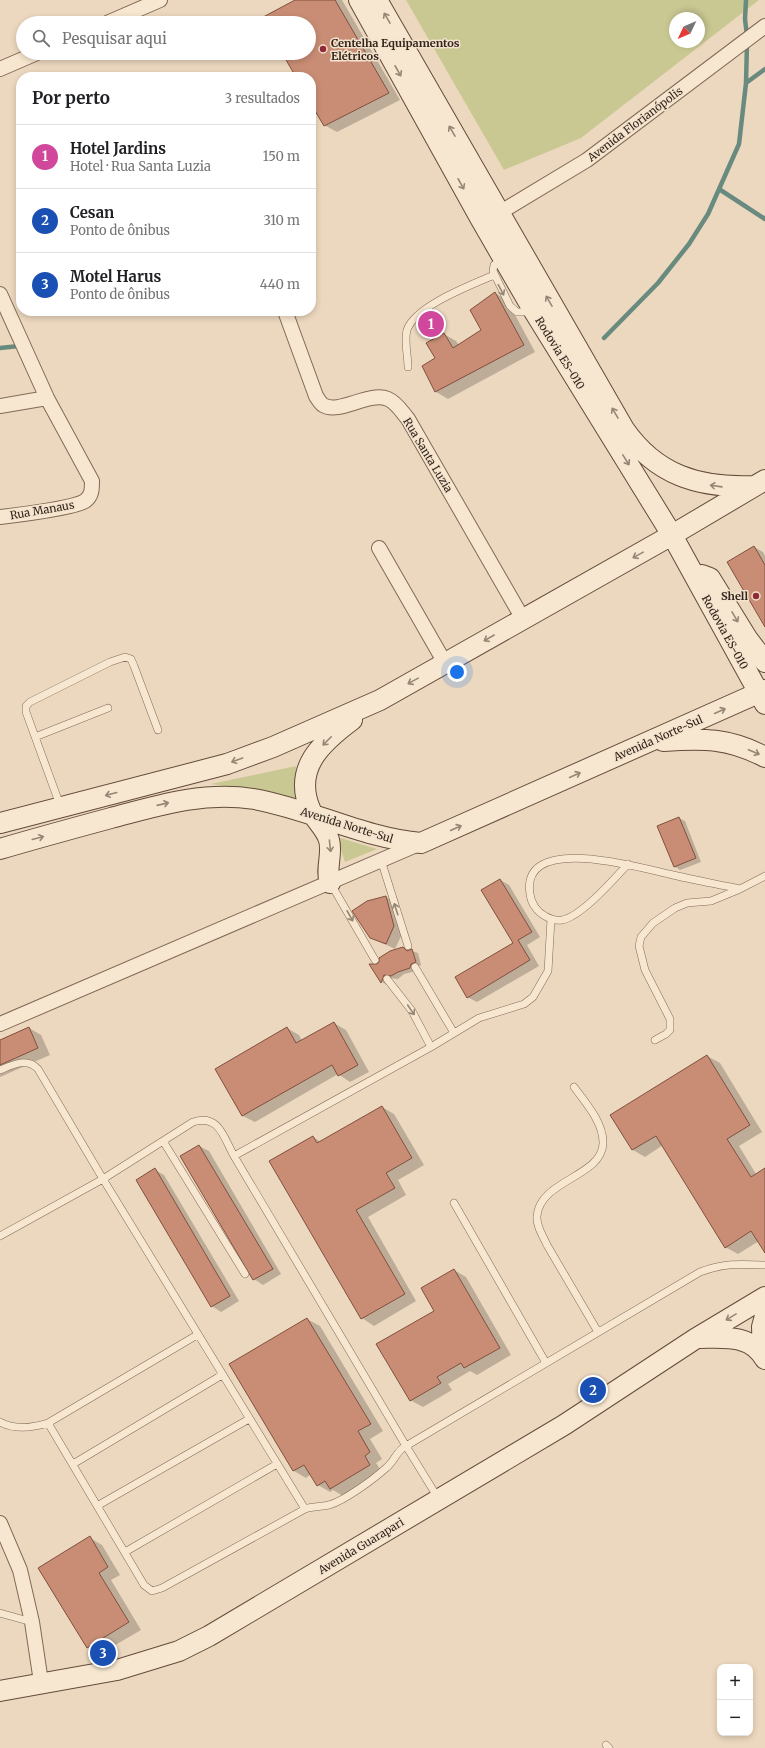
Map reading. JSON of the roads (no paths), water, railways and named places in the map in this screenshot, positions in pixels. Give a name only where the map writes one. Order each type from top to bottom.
[{"type":"main road","name":"Rodovia ES-010","points":[[359,0],[499,266],[532,308],[672,536],[763,696]]},
{"type":"main road","name":"Rodovia ES-010","points":[[377,0],[624,429],[636,446],[663,467],[702,483],[732,487],[760,483]]},
{"type":"main road","points":[[1,821],[227,764],[273,747],[380,700],[672,536],[760,483]]},
{"type":"main road","points":[[691,570],[710,578],[747,638],[765,662]]},
{"type":"main road","name":"Avenida Norte-Sul","points":[[0,849],[160,805],[201,796],[223,796],[275,803],[390,839],[421,843],[647,743],[763,696]]},
{"type":"main road","points":[[330,882],[328,877],[330,854],[329,838],[313,814],[305,791],[304,780],[306,771],[311,761],[336,733],[380,700]]},
{"type":"main road","points":[[647,743],[694,739],[730,742],[765,757]]},
{"type":"main road","name":"Avenida Guarapari","points":[[0,1691],[41,1682],[117,1670],[179,1651],[209,1636],[564,1425],[695,1338],[765,1297]]},
{"type":"main road","points":[[764,1357],[762,1327],[765,1316]]},
{"type":"main road","points":[[695,1338],[741,1338],[749,1342],[764,1357]]},
{"type":"street","points":[[120,16],[142,4],[160,0]]},
{"type":"street","name":"Avenida Florianópolis","points":[[499,213],[587,160],[765,26]]},
{"type":"street","points":[[0,69],[21,60]]},
{"type":"street","points":[[0,294],[46,398],[0,406]]},
{"type":"street","name":"Rua Santa Luzia","points":[[287,316],[316,396],[320,403],[324,406],[332,408],[378,397],[387,399],[395,404],[408,419],[523,619]]},
{"type":"street","name":"Rua Manaus","points":[[0,518],[78,504],[90,496],[92,481],[46,398]]},
{"type":"street","points":[[379,548],[446,663]]},
{"type":"street","points":[[0,1024],[421,843]]},
{"type":"street","points":[[0,1523],[20,1570],[32,1622],[41,1682]]},
{"type":"lane","points":[[408,367],[407,333],[416,317],[433,304],[499,266]]},
{"type":"lane","points":[[61,807],[26,712],[26,706],[30,702],[110,662],[125,657],[131,659],[158,730]]},
{"type":"lane","points":[[35,737],[108,708]]},
{"type":"lane","points":[[628,864],[576,914],[561,920],[551,919],[539,911],[530,899],[529,889],[531,880],[542,865],[556,859],[575,858],[610,860],[628,864],[740,890]]},
{"type":"lane","points":[[381,860],[408,946]]},
{"type":"lane","points":[[655,1040],[670,1030],[670,1019],[645,970],[639,946],[641,938],[653,923],[675,908],[687,903],[711,901],[740,890],[765,876]]},
{"type":"lane","points":[[330,882],[376,960]]},
{"type":"lane","points":[[234,1156],[432,1047],[479,1018],[524,1004],[533,997],[548,971],[551,919]]},
{"type":"lane","points":[[415,967],[454,1033]]},
{"type":"lane","points":[[387,979],[412,1011],[432,1047]]},
{"type":"lane","points":[[0,1070],[24,1063],[32,1064],[38,1069],[197,1335],[305,1509]]},
{"type":"lane","points":[[574,1087],[596,1119],[603,1143],[601,1154],[584,1170],[551,1192],[543,1200],[537,1216],[541,1232],[547,1245],[598,1332]]},
{"type":"lane","points":[[0,1236],[103,1179],[193,1122],[203,1119],[211,1121],[219,1128],[234,1156],[438,1499]]},
{"type":"lane","points":[[163,1141],[245,1274]]},
{"type":"lane","points":[[454,1203],[546,1363]]},
{"type":"lane","points":[[48,1423],[144,1585],[152,1591],[305,1509],[329,1505],[342,1500],[387,1468],[400,1450],[406,1446],[707,1269],[718,1265],[736,1263],[765,1265]]},
{"type":"lane","points":[[0,1422],[15,1427],[37,1426],[48,1423],[197,1335]]},
{"type":"lane","points":[[73,1464],[222,1375]]},
{"type":"lane","points":[[98,1506],[249,1419]]},
{"type":"lane","points":[[125,1552],[277,1464]]},
{"type":"lane","points":[[0,1613],[32,1622]]},
{"type":"waterway","points":[[746,0],[745,19],[747,36]]},
{"type":"waterway","points":[[604,338],[658,283],[689,244],[708,214],[739,144],[746,83],[747,43]]},
{"type":"waterway","points":[[746,83],[765,69]]},
{"type":"waterway","points":[[719,189],[765,219]]},
{"type":"waterway","points":[[0,348],[19,346]]},
{"type":"place","name":"Centelha Equipamentos Elétricos","points":[[323,49]]},
{"type":"place","name":"Hotel Jardins","points":[[431,324]]},
{"type":"place","name":"Shell","points":[[756,596]]},
{"type":"place","name":"Cesan","points":[[593,1390]]},
{"type":"place","name":"Motel Harus","points":[[103,1653]]}]
